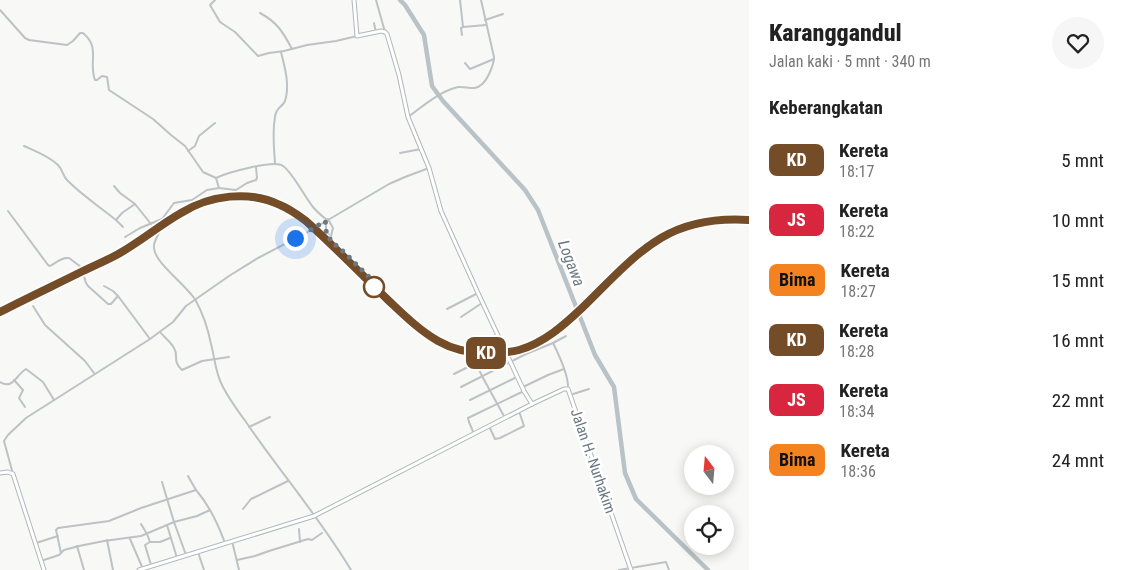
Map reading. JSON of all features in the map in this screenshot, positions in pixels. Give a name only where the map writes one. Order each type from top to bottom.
[{"type":"main road","points":[[354,0],[357,36],[376,32],[385,32],[387,34],[399,75],[408,117],[421,148],[441,211],[523,389],[532,404]]},
{"type":"main road","name":"Jalan H. Nurhakim","points":[[141,569],[314,516],[532,404],[561,390],[568,389],[631,569]]},
{"type":"main road","points":[[0,473],[8,472],[13,474],[44,570]]},
{"type":"street","points":[[215,0],[210,5],[220,22],[235,32],[257,56],[357,36]]},
{"type":"street","points":[[376,0],[385,32]]},
{"type":"street","points":[[460,0],[462,35]]},
{"type":"street","points":[[408,117],[446,92],[460,87],[475,88],[484,81],[494,59],[481,0]]},
{"type":"street","points":[[0,10],[29,40],[67,45],[80,34],[83,33],[88,37],[94,52],[93,68],[95,80],[102,76],[106,77],[109,90],[153,119],[185,146],[203,172],[216,178],[219,188]]},
{"type":"street","points":[[260,13],[280,28],[292,49]]},
{"type":"street","points":[[485,20],[503,14]]},
{"type":"street","points":[[374,23],[376,32]]},
{"type":"street","points":[[463,27],[486,25]]},
{"type":"street","points":[[275,163],[273,132],[275,115],[284,103],[287,90],[287,80],[281,52]]},
{"type":"street","points":[[465,63],[470,68],[494,59]]},
{"type":"street","points":[[188,151],[196,144],[199,136],[215,123]]},
{"type":"street","points":[[24,146],[56,164],[66,180],[123,227]]},
{"type":"street","points":[[400,153],[421,148]]},
{"type":"street","points":[[216,178],[227,173],[275,163],[284,166],[313,207],[333,228],[330,236]]},
{"type":"street","points":[[125,237],[140,228],[164,218],[174,203],[192,200],[207,190],[219,188],[236,190],[256,180],[256,167]]},
{"type":"street","points":[[13,474],[4,439],[19,423],[160,332],[173,322],[183,309],[229,276],[400,178],[428,168]]},
{"type":"street","points":[[114,186],[135,204],[151,224]]},
{"type":"street","points":[[116,220],[135,204]]},
{"type":"street","points":[[8,211],[48,265],[50,266],[58,260],[68,257],[81,267]]},
{"type":"street","points":[[327,220],[326,231],[330,236],[330,240],[380,288]]},
{"type":"street","points":[[160,231],[154,243],[155,254],[196,300],[210,337],[222,386],[249,427],[337,547],[351,570]]},
{"type":"street","points":[[83,273],[86,284],[108,304],[111,304],[118,296]]},
{"type":"street","points":[[104,286],[118,296],[150,339]]},
{"type":"street","points":[[446,309],[478,293]]},
{"type":"street","points":[[461,317],[483,303]]},
{"type":"street","points":[[33,306],[45,325],[85,361],[94,373]]},
{"type":"street","points":[[160,332],[173,346],[176,353],[176,361],[181,370],[198,363],[229,356]]},
{"type":"street","points":[[462,387],[566,336]]},
{"type":"street","points":[[553,342],[564,369],[568,389]]},
{"type":"street","points":[[454,374],[487,357],[499,357]]},
{"type":"street","points":[[476,363],[505,418]]},
{"type":"street","points":[[0,382],[7,386],[26,369],[42,382],[54,400]]},
{"type":"street","points":[[474,434],[468,418],[548,375],[564,369]]},
{"type":"street","points":[[470,400],[518,376]]},
{"type":"street","points":[[14,380],[23,390],[19,398],[25,407]]},
{"type":"street","points":[[570,394],[589,389]]},
{"type":"street","points":[[489,426],[497,440],[524,426],[518,412]]},
{"type":"street","points":[[249,427],[270,417]]},
{"type":"street","points":[[188,476],[216,520],[225,543]]},
{"type":"street","points":[[243,509],[251,499],[288,481]]},
{"type":"street","points":[[162,482],[186,555]]},
{"type":"street","points":[[61,553],[56,530],[58,528],[109,521],[141,508],[196,490]]},
{"type":"street","points":[[41,561],[77,546],[141,536],[210,510]]},
{"type":"street","points":[[141,524],[150,542]]},
{"type":"street","points":[[167,526],[177,558]]},
{"type":"street","points":[[299,529],[300,542]]},
{"type":"street","points":[[237,560],[308,539],[312,540],[322,533]]},
{"type":"street","points":[[36,543],[58,536]]},
{"type":"street","points":[[130,538],[141,569]]},
{"type":"street","points":[[151,566],[145,545],[150,542],[160,542],[170,538]]},
{"type":"street","points":[[107,540],[113,570]]},
{"type":"street","points":[[232,542],[239,570]]},
{"type":"street","points":[[77,546],[84,570]]},
{"type":"street","points":[[198,552],[204,570]]},
{"type":"street","points":[[619,570],[666,562],[669,570]]},
{"type":"waterway","name":"Logawa","points":[[400,0],[424,35],[432,86],[443,101],[525,190],[538,210],[595,355],[614,387],[625,473],[636,499],[708,570]]},
{"type":"railway","points":[[0,309],[119,251],[192,205],[219,197],[253,196],[281,204],[306,220],[411,319],[437,338],[467,350],[484,352],[503,351],[526,346],[555,329],[636,254],[655,240],[675,229],[696,221],[721,217],[749,217]]},
{"type":"train","name":"KD","points":[[0,312],[121,252],[193,206],[220,198],[253,197],[280,205],[306,221],[413,324],[436,340],[451,347],[467,351],[506,353],[532,345],[557,330],[637,256],[662,237],[676,230],[704,221],[718,219],[749,220]]},
{"type":"route","points":[[295,238],[325,221],[326,231],[330,236],[330,240],[375,283],[374,287]]}]
